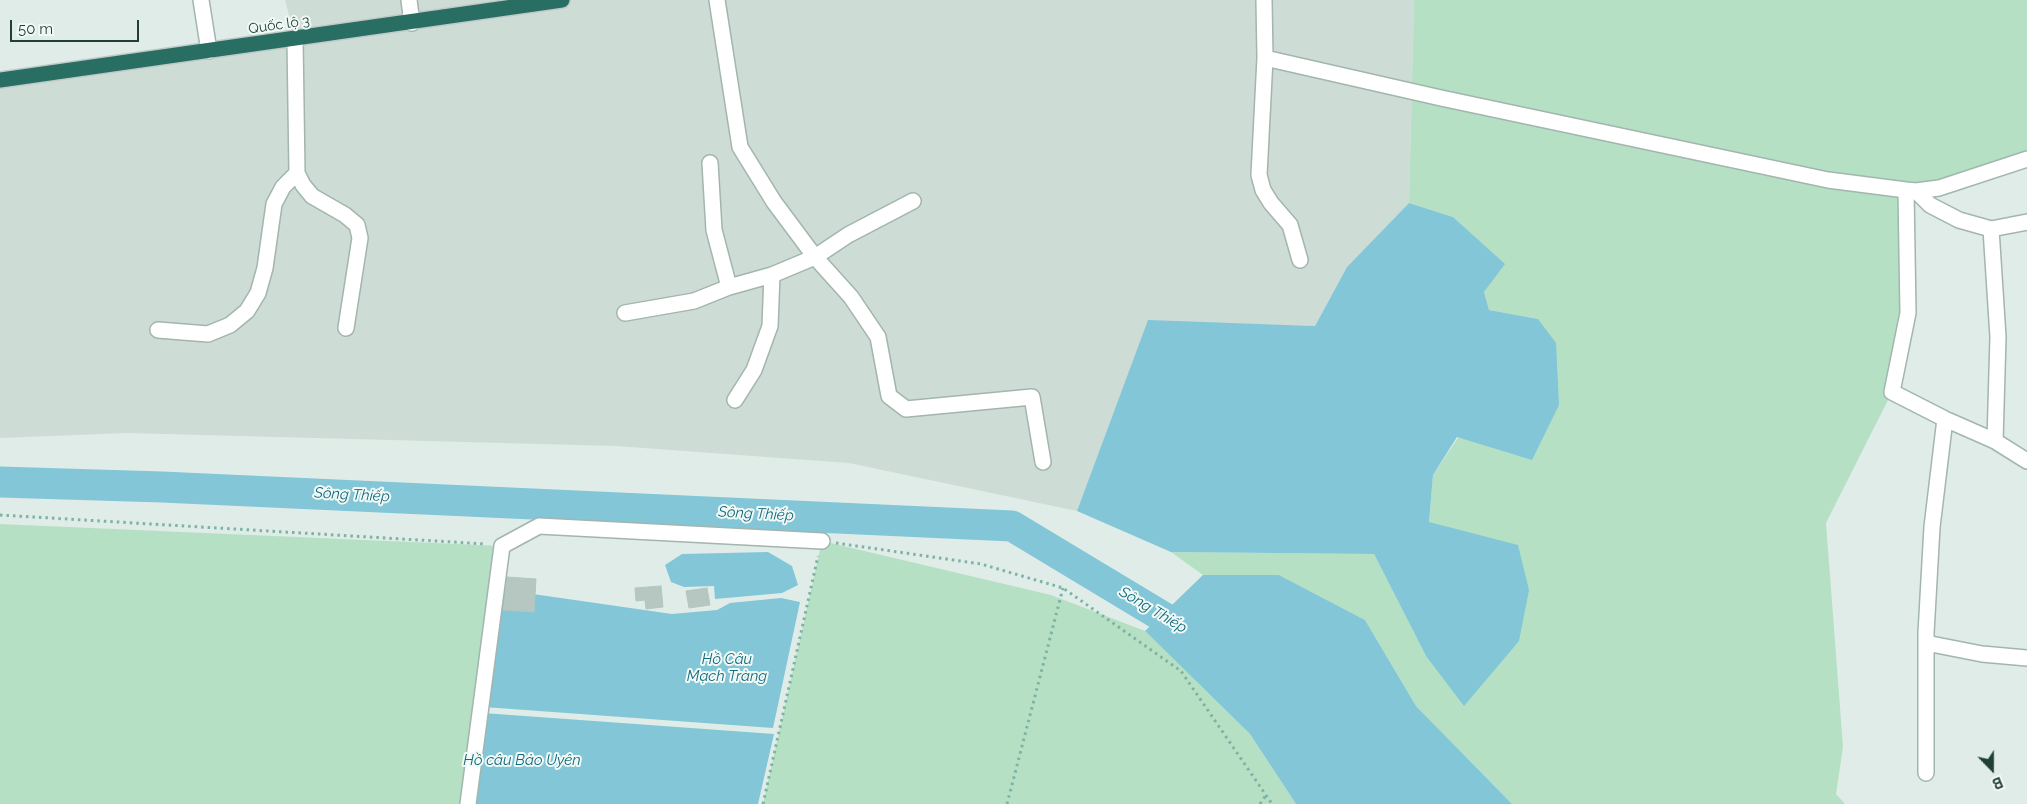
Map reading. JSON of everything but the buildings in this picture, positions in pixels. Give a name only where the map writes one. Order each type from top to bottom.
[{"type":"highway","name":"Quốc lộ 3","points":[[0,80],[412,23],[495,5],[562,0]]},
{"type":"street","points":[[201,0],[209,51]]},
{"type":"street","points":[[409,0],[412,23]]},
{"type":"street","points":[[717,0],[740,147],[774,202],[815,257],[851,297],[878,337],[889,396],[906,409],[1032,397],[1043,462]]},
{"type":"street","points":[[1264,0],[1265,58],[1259,176],[1263,190],[1271,203],[1290,225],[1300,260]]},
{"type":"street","points":[[295,39],[297,173],[302,185],[312,196],[357,224],[360,238],[346,328]]},
{"type":"street","points":[[1265,58],[1431,96],[1828,180],[1911,191],[1939,188],[2027,159]]},
{"type":"street","points":[[710,163],[714,230],[729,287]]},
{"type":"street","points":[[158,330],[208,334],[230,325],[247,311],[258,293],[265,268],[274,204],[283,186],[297,173]]},
{"type":"street","points":[[1911,191],[1930,205],[1959,220],[1991,229],[2027,222]]},
{"type":"street","points":[[1911,191],[1908,313],[1892,392],[1945,419],[1995,441],[2027,460]]},
{"type":"street","points":[[625,313],[694,301],[729,287],[772,275],[815,257],[848,235],[913,201]]},
{"type":"street","points":[[1991,229],[1998,337],[1995,441]]},
{"type":"street","points":[[735,400],[754,370],[770,326],[772,275]]},
{"type":"street","points":[[1926,773],[1926,643],[1932,527],[1945,419]]},
{"type":"street","points":[[468,804],[502,546],[540,526],[822,541]]},
{"type":"street","points":[[1926,643],[1982,654],[2027,658]]},
{"type":"path","points":[[0,516],[502,546]]},
{"type":"path","points":[[763,804],[822,541],[981,564],[1063,588],[1181,671],[1272,804]]},
{"type":"path","points":[[1007,804],[1063,588]]},
{"type":"path","points":[[1260,804],[1266,795]]},
{"type":"shaded area","points":[[285,0],[1414,0],[1409,203],[1347,267],[1315,326],[1148,321],[1077,511],[849,463],[616,446],[127,433],[0,438],[0,80],[295,38]]},
{"type":"green space","points":[[1414,0],[2027,0],[2027,152],[1906,190],[1908,313],[1892,392],[1826,523],[1843,747],[1836,794],[1845,804],[1512,804],[1416,706],[1365,620],[1279,575],[1203,575],[1171,552],[1374,554],[1426,656],[1429,522],[1433,475],[1538,319],[1489,310],[1484,292],[1504,264],[1453,217],[1409,203]]},
{"type":"green space","points":[[0,524],[502,546],[468,804],[0,804]]},
{"type":"green space","points":[[822,541],[1051,595],[1145,631],[1250,734],[1296,804],[763,804]]},
{"type":"water","points":[[1409,203],[1453,217],[1505,264],[1484,292],[1489,310],[1538,319],[1556,343],[1559,405],[1532,460],[1457,437],[1433,475],[1429,522],[1518,545],[1529,590],[1519,641],[1464,706],[1426,656],[1374,554],[1171,552],[1077,511],[1148,320],[1315,326],[1347,267]]},
{"type":"water","points":[[768,552],[792,566],[798,585],[782,593],[715,599],[714,586],[684,587],[671,582],[665,565],[682,554]]},
{"type":"water","points":[[1203,575],[1279,575],[1365,620],[1416,706],[1512,804],[1296,804],[1250,734],[1145,631]]},
{"type":"water","name":"Hồ Câu Mạch Tràng","points":[[505,590],[672,614],[717,610],[730,603],[781,598],[800,602],[773,728],[484,707]]},
{"type":"water","name":"Hồ câu Bảo Uyên","points":[[483,713],[774,734],[758,804],[471,804]]},
{"type":"waterway","name":"Sông Thiếp","points":[[0,482],[162,487],[1012,526],[1198,638]]}]
